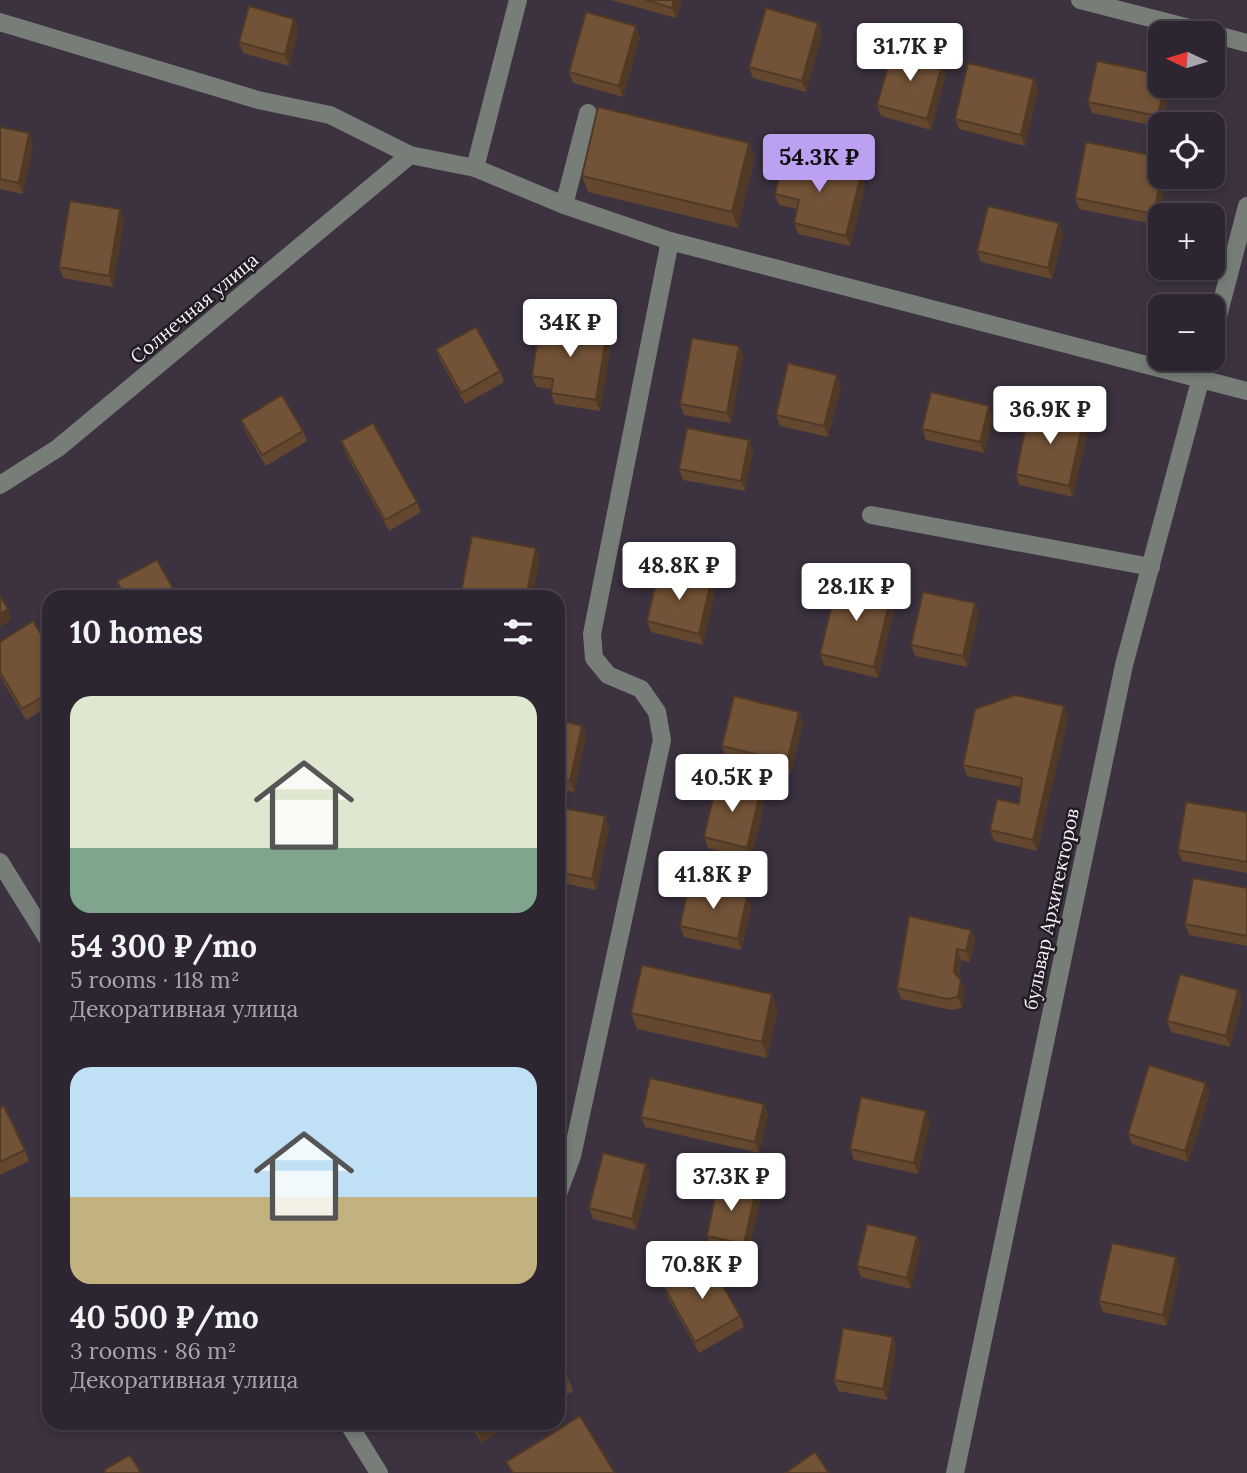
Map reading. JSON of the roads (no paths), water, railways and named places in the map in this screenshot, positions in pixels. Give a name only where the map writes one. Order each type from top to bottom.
[{"type":"street","points":[[475,168],[518,0]]},
{"type":"street","points":[[1080,0],[1161,21]]},
{"type":"street","points":[[0,22],[258,100],[330,115],[410,155],[475,168],[564,205],[670,241],[1247,391]]},
{"type":"street","points":[[1225,38],[1247,43]]},
{"type":"street","points":[[564,205],[588,113]]},
{"type":"street","name":"Солнечная улица","points":[[0,485],[58,448],[410,155]]},
{"type":"street","points":[[1224,294],[1247,206]]},
{"type":"street","points":[[565,1175],[572,1156],[662,740],[657,712],[641,690],[608,675],[594,658],[592,634],[670,241]]},
{"type":"street","name":"бульвар Архитекторов","points":[[955,1473],[1124,665],[1203,371]]},
{"type":"street","points":[[872,515],[1151,567]]},
{"type":"street","points":[[0,862],[42,930]]},
{"type":"street","points":[[352,1430],[379,1473]]}]
